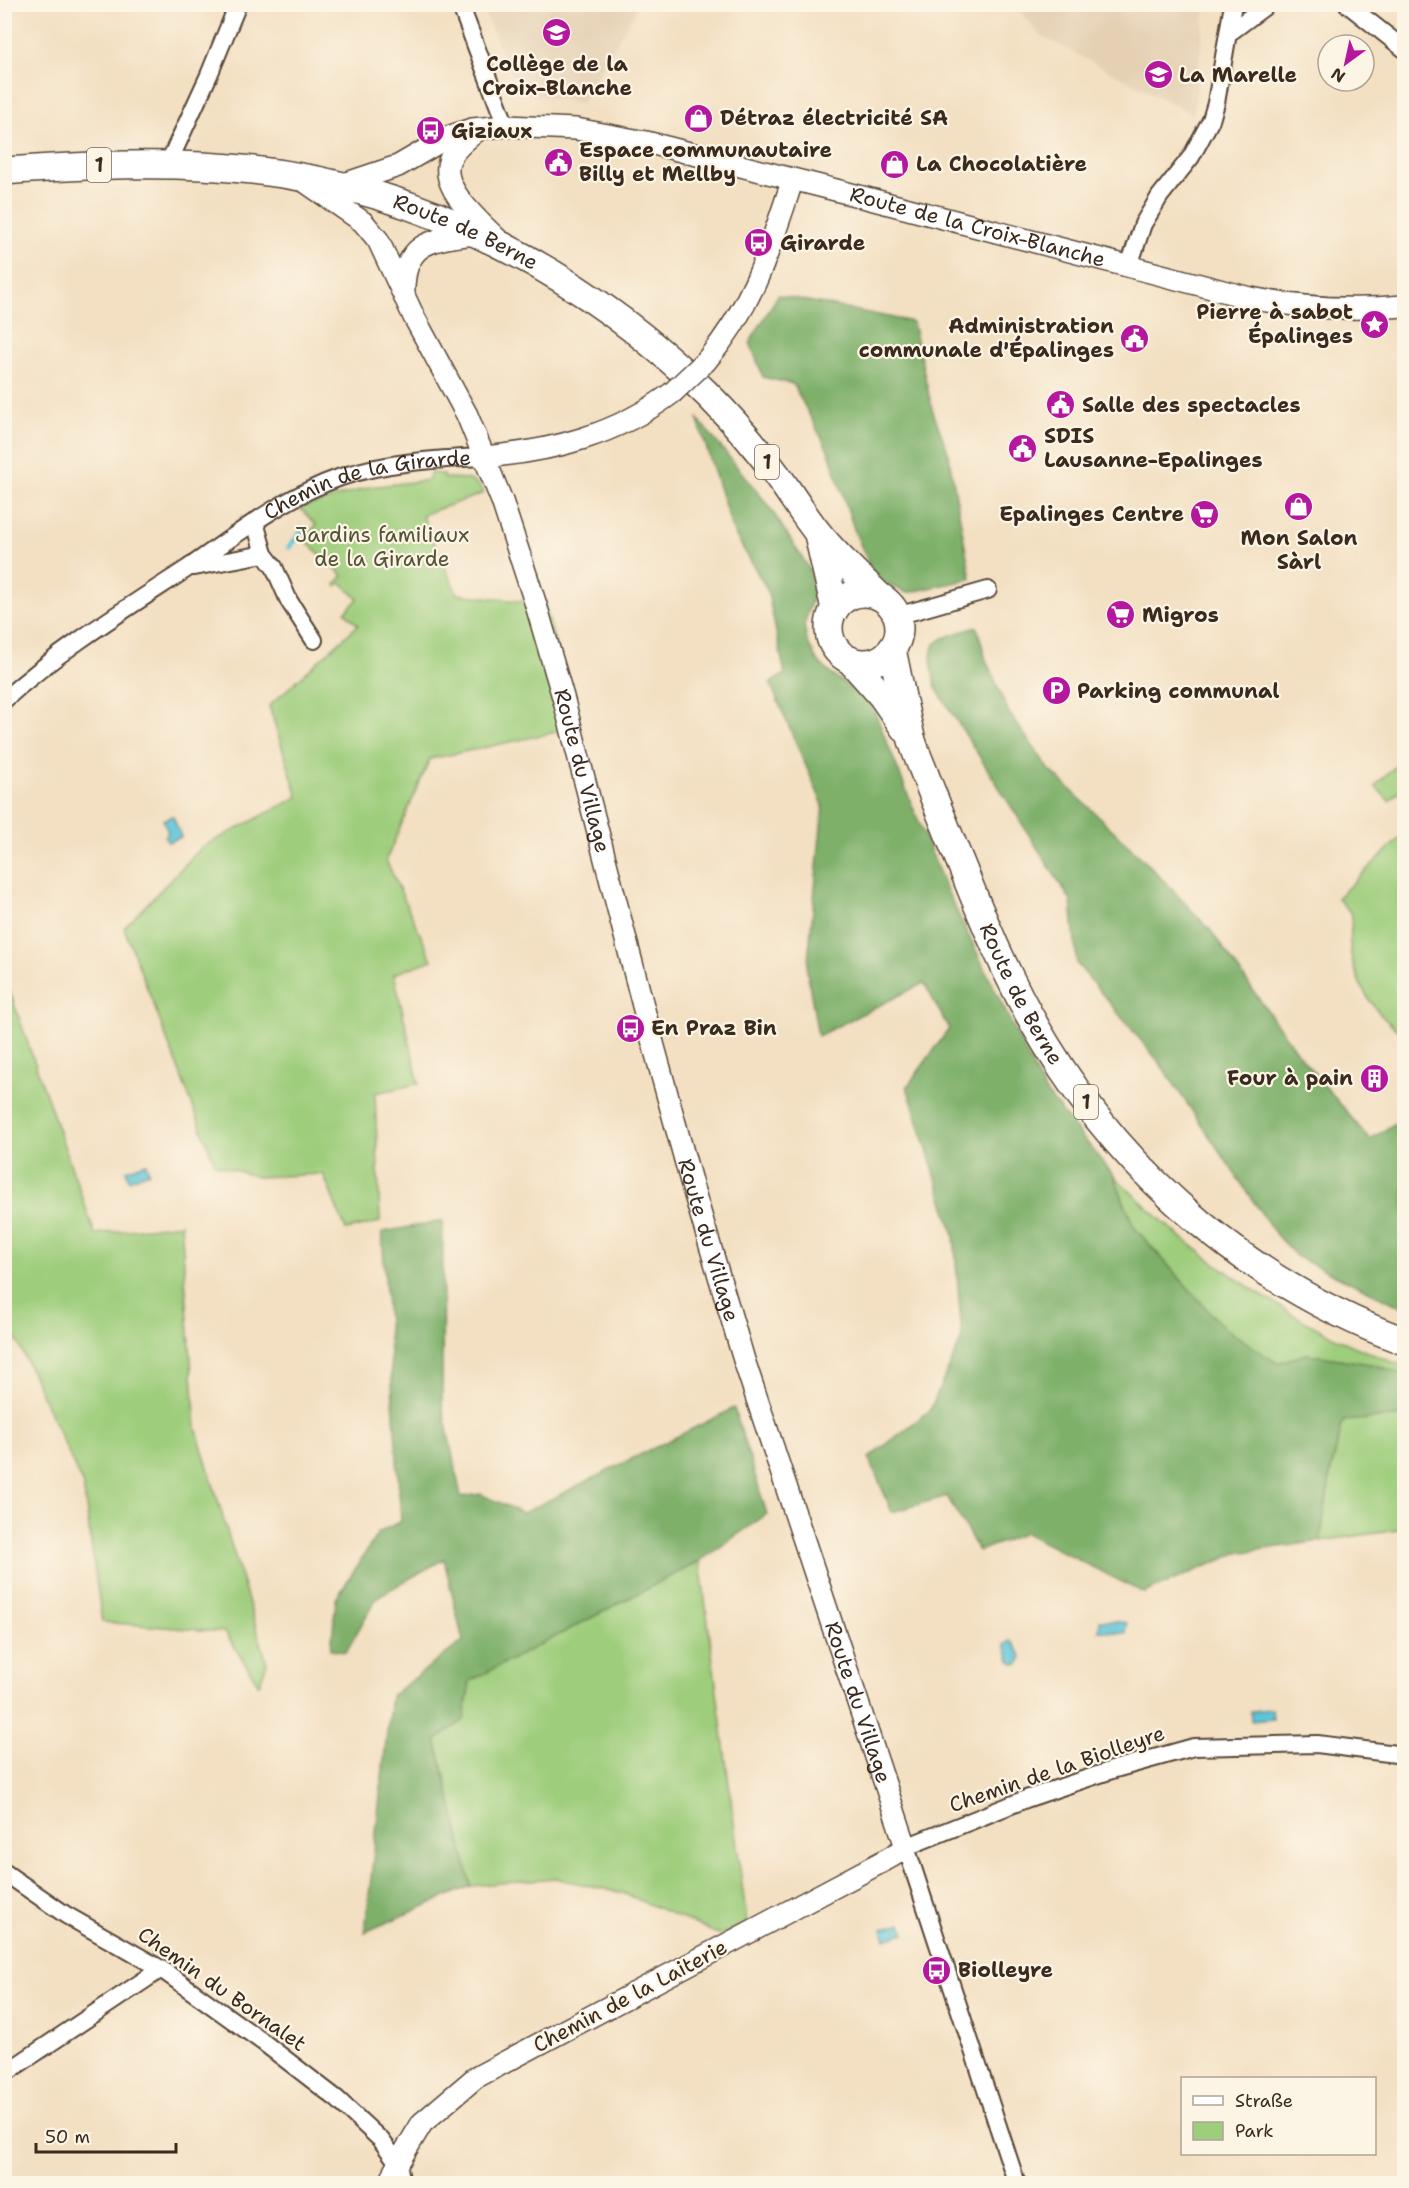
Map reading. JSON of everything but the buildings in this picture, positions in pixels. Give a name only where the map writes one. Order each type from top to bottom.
[{"type":"main road","name":"Route de Berne","points":[[4,171],[88,165],[168,164],[238,169],[299,178],[414,207],[503,246],[587,294],[673,361],[752,443],[818,533],[879,596]]},
{"type":"main road","name":"Route de Berne","points":[[818,533],[835,609]]},
{"type":"main road","points":[[867,593],[879,596],[890,605],[897,616],[899,634],[888,654],[875,662],[860,663],[850,660],[840,653],[831,640],[829,624],[835,609],[840,603],[854,595],[867,593]]},
{"type":"main road","name":"Route de Berne","points":[[892,649],[912,739],[971,891],[1017,993],[1062,1068],[1113,1137],[1150,1178],[1184,1210],[1255,1264],[1321,1304],[1404,1341]]},
{"type":"main road","name":"Route de Berne","points":[[850,660],[882,696],[912,739]]},
{"type":"street","points":[[168,164],[209,75],[238,4]]},
{"type":"street","points":[[460,4],[506,126]]},
{"type":"street","points":[[1129,266],[1143,224],[1160,196],[1191,157],[1211,120],[1230,33],[1233,4]]},
{"type":"street","points":[[1230,33],[1268,4]]},
{"type":"street","points":[[1351,6],[1404,49]]},
{"type":"street","points":[[480,127],[453,154],[448,166],[449,179],[459,197],[503,246]]},
{"type":"street","name":"Route de la Croix-Blanche","points":[[338,186],[398,165],[448,137],[480,127],[576,129],[611,134],[793,179],[1246,297],[1292,305],[1341,308],[1404,306]]},
{"type":"street","name":"Route du Village","points":[[299,178],[355,215],[372,230],[405,299],[467,415],[502,501],[563,697],[648,1025],[744,1360],[1017,2184]]},
{"type":"street","name":"Chemin de la Girarde","points":[[4,700],[73,646],[185,569],[255,522],[308,491],[358,472],[448,458],[484,458],[538,451],[601,433],[638,416],[672,393],[706,361],[734,324],[750,295],[771,245],[793,179]]},
{"type":"street","name":"Route du Village","points":[[405,299],[406,268],[415,250],[440,239],[478,234]]},
{"type":"street","points":[[255,522],[264,554],[274,567],[289,601],[314,640]]},
{"type":"street","points":[[185,569],[264,554]]},
{"type":"street","points":[[897,616],[988,590]]},
{"type":"street","name":"Chemin de la Biolleyre","points":[[906,1847],[1026,1799],[1115,1769],[1194,1747],[1317,1744],[1404,1755]]},
{"type":"street","name":"Chemin de la Laiterie","points":[[390,2184],[400,2173],[422,2123],[475,2079],[906,1847]]},
{"type":"street","name":"Chemin du Bornalet","points":[[4,1872],[66,1915],[161,1969],[263,2042],[337,2099],[381,2140],[400,2173]]},
{"type":"street","points":[[4,2074],[161,1969]]},
{"type":"shaded area","name":"Collège de la Croix-Blanche","points":[[482,5],[638,5],[582,103],[526,94],[504,61]]},
{"type":"shaded area","name":"La Marelle","points":[[1014,5],[1205,5],[1194,115],[1040,35]]},
{"type":"green space","points":[[778,295],[913,322],[932,409],[948,452],[971,579],[907,593],[889,585],[873,573],[855,532],[829,452],[793,384],[763,377],[750,342]]},
{"type":"green space","points":[[697,418],[769,506],[810,570],[814,593],[804,625],[807,641],[817,660],[832,675],[872,705],[945,887],[1044,1090],[1114,1176],[1134,1227],[1222,1326],[1277,1363],[1307,1354],[1376,1365],[1404,1375],[1404,1416],[1343,1421],[1331,1470],[1320,1541],[1237,1553],[1144,1593],[1025,1533],[979,1551],[947,1496],[892,1512],[869,1458],[930,1410],[962,1338],[954,1235],[907,1087],[949,1029],[924,983],[818,1036],[807,971],[823,805],[770,683],[785,674],[767,589],[733,531]]},
{"type":"green space","name":"Jardins familiaux de la Girarde","points":[[430,473],[444,474],[444,478],[472,481],[484,493],[422,515],[457,594],[545,604],[576,728],[430,759],[386,860],[432,960],[394,974],[419,1084],[375,1093],[380,1222],[346,1230],[323,1174],[257,1177],[215,1164],[124,928],[202,847],[298,797],[269,706],[358,625],[345,612],[358,599],[341,583],[337,586],[335,584],[343,576],[304,539],[316,525],[300,508],[370,487],[429,480]]},
{"type":"green space","points":[[977,627],[986,660],[1009,713],[1049,769],[1150,866],[1211,931],[1296,1051],[1370,1140],[1404,1117],[1404,1308],[1297,1257],[1277,1236],[1159,1062],[1077,964],[1071,901],[936,688],[931,660],[936,644],[950,635]]},
{"type":"green space","points":[[1404,758],[1404,787],[1389,801],[1375,786]]},
{"type":"green space","points":[[1404,834],[1404,1035],[1374,1007],[1360,983],[1351,957],[1352,914],[1337,898]]},
{"type":"green space","points":[[5,978],[95,1234],[181,1224],[196,1428],[267,1663],[259,1685],[225,1632],[102,1622],[83,1485],[5,1314]]},
{"type":"green space","points":[[1114,1176],[1177,1234],[1237,1279],[1317,1328],[1374,1355],[1404,1366],[1404,1375],[1376,1365],[1307,1354],[1277,1363],[1222,1326],[1134,1227]]},
{"type":"green space","points":[[443,1221],[442,1404],[461,1497],[480,1494],[523,1513],[734,1408],[767,1514],[700,1561],[470,1681],[464,1720],[436,1740],[471,1886],[365,1932],[391,1696],[463,1641],[444,1559],[377,1597],[346,1652],[331,1650],[336,1599],[378,1533],[401,1521],[382,1232]]},
{"type":"green space","points":[[1404,1416],[1404,1529],[1320,1541],[1331,1470],[1343,1420]]},
{"type":"green space","points":[[700,1561],[747,1923],[720,1935],[623,1893],[554,1878],[471,1886],[436,1740],[464,1720],[470,1681]]},
{"type":"water","points":[[173,816],[181,837],[168,842],[165,837],[168,832],[163,820]]},
{"type":"water","points":[[146,1163],[149,1172],[129,1180],[126,1170]]},
{"type":"water","points":[[1100,1620],[1127,1623],[1126,1633],[1099,1631]]},
{"type":"water","points":[[1010,1641],[1022,1656],[1019,1664],[1014,1664],[1010,1660],[1005,1645]]},
{"type":"water","points":[[1272,1709],[1273,1719],[1251,1721],[1251,1711]]},
{"type":"water","points":[[902,1923],[905,1933],[885,1939],[882,1929]]},
{"type":"waterway","points":[[289,547],[301,533],[302,528]]},
{"type":"place","name":"Collège de la Croix-Blanche","points":[[557,33]]},
{"type":"place","name":"La Marelle","points":[[1158,75]]},
{"type":"place","name":"Détraz électricité SA","points":[[699,118]]},
{"type":"place","name":"Giziaux","points":[[430,131]]},
{"type":"place","name":"Espace communautaire Billy et Mellby","points":[[558,162]]},
{"type":"place","name":"La Chocolatière","points":[[895,164]]},
{"type":"place","name":"Girarde","points":[[759,243]]},
{"type":"place","name":"Pierre à sabot Épalinges","points":[[1374,324]]},
{"type":"place","name":"Administration communale d'Épalinges","points":[[1135,338]]},
{"type":"place","name":"Salle des spectacles","points":[[1061,405]]},
{"type":"place","name":"SDIS Lausanne-Epalinges","points":[[1023,448]]},
{"type":"place","name":"Mon Salon Sàrl","points":[[1299,507]]},
{"type":"place","name":"Epalinges Centre","points":[[1205,514]]},
{"type":"place","name":"Migros","points":[[1121,615]]},
{"type":"place","name":"Parking communal","points":[[1056,691]]},
{"type":"place","name":"En Praz Bin","points":[[630,1028]]},
{"type":"place","name":"Four à pain","points":[[1374,1078]]},
{"type":"place","name":"Biolleyre","points":[[937,1970]]}]
